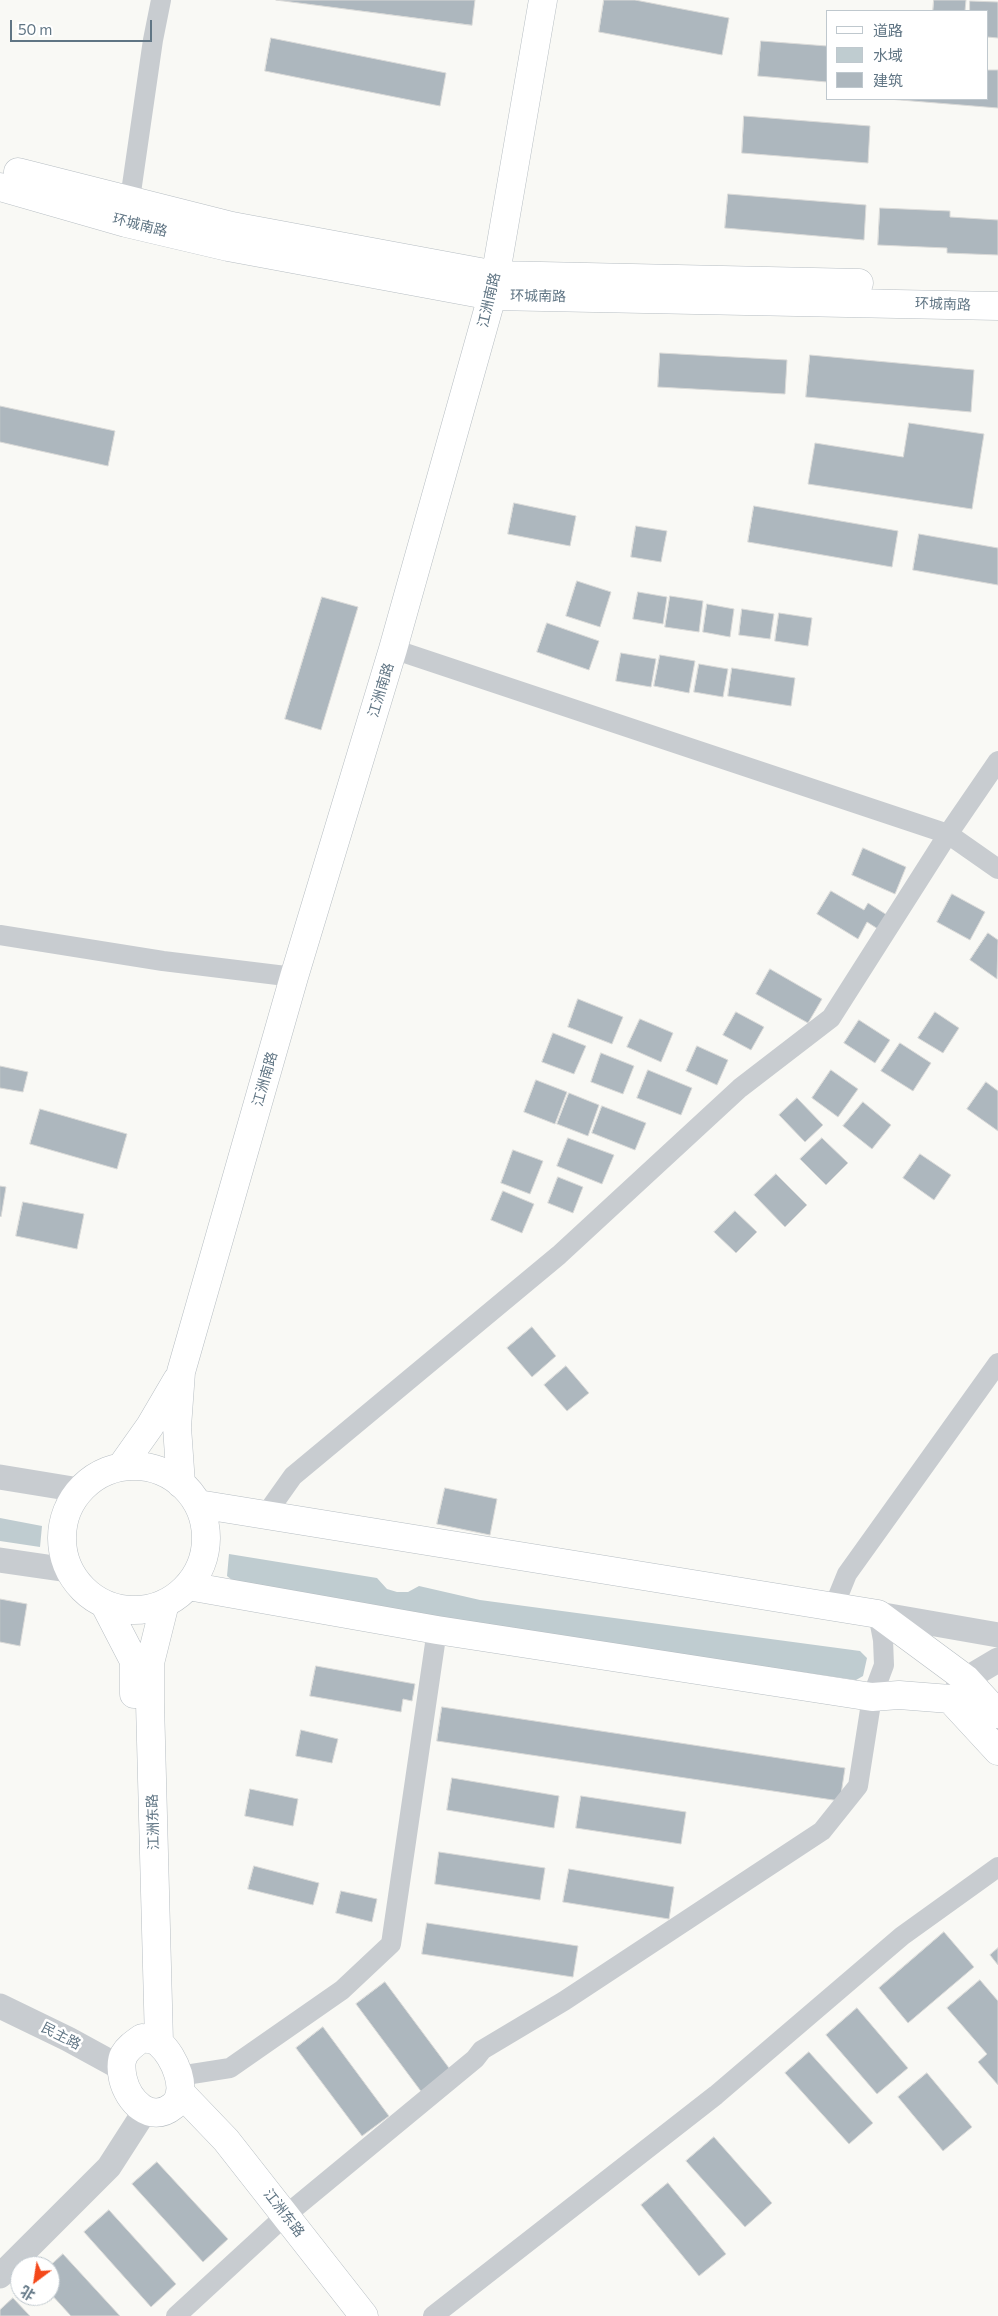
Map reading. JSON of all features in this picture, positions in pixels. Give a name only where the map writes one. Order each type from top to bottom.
[{"type":"main road","name":"江洲南路","points":[[181,1372],[294,977],[393,649],[494,285],[543,0]]},
{"type":"main road","name":"环城南路","points":[[0,168],[228,247],[494,285],[998,306]]},
{"type":"main road","name":"环城南路","points":[[0,186],[128,213]]},
{"type":"main road","name":"环城南路","points":[[494,285],[998,288]]},
{"type":"main road","points":[[121,1467],[150,1426],[181,1372]]},
{"type":"main road","points":[[181,1372],[177,1427],[189,1494],[204,1524],[206,1546],[197,1574],[188,1586],[165,1603],[151,1609],[136,1610],[106,1605],[92,1597],[78,1584],[68,1570],[61,1536],[63,1519],[70,1503],[79,1490],[98,1475],[121,1467],[153,1468],[168,1474],[189,1494],[266,1514],[878,1614],[958,1689],[998,1714]]},
{"type":"main road","points":[[188,1586],[437,1630],[872,1697],[958,1689]]},
{"type":"main road","name":"江洲东路","points":[[151,2040],[150,1671],[165,1603]]},
{"type":"main road","name":"江洲东路","points":[[106,1605],[134,1661],[151,2040]]},
{"type":"main road","points":[[958,1689],[998,1751]]},
{"type":"main road","points":[[151,2040],[172,2060],[179,2084],[173,2106],[160,2112],[146,2111],[132,2100],[125,2086],[121,2068],[125,2051],[151,2040]]},
{"type":"main road","name":"江洲东路","points":[[179,2084],[286,2215],[364,2316]]},
{"type":"street","points":[[128,213],[153,40],[161,0]]},
{"type":"street","points":[[393,649],[948,834],[998,868]]},
{"type":"street","points":[[266,1514],[293,1476],[559,1256],[740,1088],[830,1018],[948,834],[998,761]]},
{"type":"street","points":[[0,935],[163,960],[294,977]]},
{"type":"street","points":[[834,1606],[847,1574],[998,1363]]},
{"type":"street","points":[[0,1477],[79,1490]]},
{"type":"street","points":[[0,1560],[68,1570]]},
{"type":"street","points":[[176,2316],[286,2215],[475,2059],[482,2050],[564,2001],[822,1832],[858,1786],[872,1697],[884,1665],[883,1640],[878,1614],[998,1635]]},
{"type":"street","points":[[179,2084],[230,2068],[342,1990],[392,1944],[437,1630]]},
{"type":"street","points":[[958,1689],[998,1660]]},
{"type":"street","points":[[433,2316],[716,2095],[902,1936],[998,1867]]},
{"type":"street","name":"民主路","points":[[0,2006],[68,2039],[121,2068]]},
{"type":"street","points":[[0,2276],[109,2167],[146,2111]]},
{"type":"water","points":[[0,1518],[42,1526],[40,1547],[0,1541]]},
{"type":"water","points":[[229,1554],[377,1578],[387,1589],[397,1592],[408,1592],[419,1586],[480,1600],[860,1651],[867,1658],[863,1676],[856,1680],[502,1628],[237,1584],[227,1576]]},
{"type":"building","points":[[276,0],[475,0],[472,25]]},
{"type":"building","points":[[604,0],[635,0],[729,18],[722,55],[599,32]]},
{"type":"building","points":[[934,0],[966,0],[965,10],[933,10]]},
{"type":"building","points":[[970,1],[998,2],[998,38],[988,37],[988,10],[970,10]]},
{"type":"building","points":[[271,38],[446,73],[440,106],[265,71]]},
{"type":"building","points":[[761,41],[826,46],[826,82],[758,76]]},
{"type":"building","points":[[988,70],[998,70],[998,108],[900,100],[988,100]]},
{"type":"building","points":[[744,116],[870,126],[868,163],[742,153]]},
{"type":"building","points":[[728,194],[866,205],[864,240],[725,228]]},
{"type":"building","points":[[880,208],[950,211],[950,217],[998,220],[998,255],[947,253],[947,248],[878,245]]},
{"type":"building","points":[[660,353],[787,360],[785,394],[658,387]]},
{"type":"building","points":[[810,355],[974,370],[971,412],[806,397]]},
{"type":"building","points":[[0,406],[115,431],[108,466],[0,442]]},
{"type":"building","points":[[909,423],[984,434],[972,509],[808,484],[815,443],[903,457]]},
{"type":"building","points":[[514,503],[576,516],[570,546],[508,534]]},
{"type":"building","points":[[754,506],[898,531],[892,567],[748,542]]},
{"type":"building","points":[[636,526],[667,531],[661,562],[631,557]]},
{"type":"building","points":[[919,534],[998,548],[998,585],[913,570]]},
{"type":"building","points":[[577,581],[611,592],[600,627],[566,616]]},
{"type":"building","points":[[638,592],[667,597],[663,624],[633,619]]},
{"type":"building","points":[[670,596],[703,601],[699,632],[665,627]]},
{"type":"building","points":[[322,597],[358,607],[321,730],[285,719]]},
{"type":"building","points":[[707,604],[734,609],[730,637],[703,632]]},
{"type":"building","points":[[742,609],[774,614],[770,639],[739,635]]},
{"type":"building","points":[[779,613],[812,618],[808,646],[775,641]]},
{"type":"building","points":[[547,623],[599,641],[589,670],[537,652]]},
{"type":"building","points":[[621,653],[656,659],[651,687],[616,681]]},
{"type":"building","points":[[660,655],[695,661],[689,693],[654,686]]},
{"type":"building","points":[[699,664],[728,669],[723,697],[694,692]]},
{"type":"building","points":[[732,668],[795,678],[791,706],[728,696]]},
{"type":"building","points":[[863,848],[906,867],[895,894],[852,875]]},
{"type":"building","points":[[831,891],[864,910],[868,903],[887,915],[878,929],[867,922],[858,939],[817,914]]},
{"type":"building","points":[[952,894],[985,912],[970,940],[937,922]]},
{"type":"building","points":[[988,933],[998,940],[997,979],[970,960]]},
{"type":"building","points":[[770,969],[822,999],[808,1023],[756,994]]},
{"type":"building","points":[[578,999],[623,1017],[612,1044],[568,1027]]},
{"type":"building","points":[[736,1012],[764,1027],[751,1050],[723,1035]]},
{"type":"building","points":[[935,1012],[959,1028],[943,1053],[918,1038]]},
{"type":"building","points":[[640,1019],[673,1033],[661,1062],[627,1047]]},
{"type":"building","points":[[859,1020],[890,1040],[875,1063],[844,1043]]},
{"type":"building","points":[[553,1033],[586,1046],[574,1074],[542,1062]]},
{"type":"building","points":[[900,1043],[931,1063],[913,1091],[881,1071]]},
{"type":"building","points":[[697,1046],[728,1060],[717,1085],[686,1071]]},
{"type":"building","points":[[601,1053],[634,1066],[623,1094],[591,1082]]},
{"type":"building","points":[[0,1066],[28,1072],[23,1092],[0,1088]]},
{"type":"building","points":[[648,1070],[692,1088],[681,1115],[637,1098]]},
{"type":"building","points":[[831,1070],[858,1089],[838,1117],[812,1098]]},
{"type":"building","points":[[536,1080],[567,1092],[555,1124],[524,1112]]},
{"type":"building","points":[[986,1082],[998,1091],[998,1131],[967,1109]]},
{"type":"building","points":[[569,1093],[599,1105],[588,1136],[557,1124]]},
{"type":"building","points":[[797,1098],[823,1125],[805,1142],[779,1115]]},
{"type":"building","points":[[863,1102],[891,1125],[872,1149],[843,1126]]},
{"type":"building","points":[[602,1106],[646,1123],[635,1150],[592,1133]]},
{"type":"building","points":[[40,1109],[127,1134],[117,1169],[30,1144]]},
{"type":"building","points":[[568,1138],[614,1155],[602,1184],[557,1166]]},
{"type":"building","points":[[822,1138],[848,1163],[826,1185],[800,1159]]},
{"type":"building","points":[[513,1150],[543,1161],[530,1194],[501,1183]]},
{"type":"building","points":[[920,1154],[951,1175],[934,1200],[903,1178]]},
{"type":"building","points":[[776,1174],[807,1205],[785,1227],[754,1195]]},
{"type":"building","points":[[558,1177],[583,1187],[573,1213],[548,1203]]},
{"type":"building","points":[[0,1186],[6,1187],[1,1217],[0,1216]]},
{"type":"building","points":[[503,1191],[534,1204],[522,1233],[491,1220]]},
{"type":"building","points":[[23,1202],[84,1214],[77,1249],[16,1236]]},
{"type":"building","points":[[735,1211],[757,1232],[736,1253],[714,1232]]},
{"type":"building","points":[[532,1327],[556,1356],[532,1377],[507,1348]]},
{"type":"building","points":[[566,1366],[589,1393],[567,1411],[544,1385]]},
{"type":"building","points":[[445,1488],[497,1499],[490,1535],[437,1524]]},
{"type":"building","points":[[0,1599],[27,1604],[20,1646],[0,1642]]},
{"type":"building","points":[[316,1666],[415,1684],[412,1701],[403,1699],[401,1712],[310,1696]]},
{"type":"building","points":[[442,1707],[845,1768],[840,1801],[437,1741]]},
{"type":"building","points":[[301,1730],[338,1739],[332,1763],[296,1756]]},
{"type":"building","points":[[452,1778],[559,1796],[554,1828],[447,1810]]},
{"type":"building","points":[[250,1789],[298,1799],[293,1826],[245,1816]]},
{"type":"building","points":[[581,1796],[686,1812],[681,1844],[576,1828]]},
{"type":"building","points":[[439,1852],[545,1868],[540,1900],[435,1884]]},
{"type":"building","points":[[254,1866],[319,1883],[313,1905],[248,1889]]},
{"type":"building","points":[[569,1869],[674,1887],[669,1919],[563,1902]]},
{"type":"building","points":[[341,1891],[377,1899],[372,1922],[336,1913]]},
{"type":"building","points":[[427,1923],[578,1946],[573,1977],[422,1954]]},
{"type":"building","points":[[944,1932],[974,1967],[908,2023],[879,1988]]},
{"type":"building","points":[[998,1948],[998,1965],[990,1955]]},
{"type":"building","points":[[980,1980],[998,2001],[998,2085],[978,2062],[987,2054],[947,2008]]},
{"type":"building","points":[[385,1982],[452,2072],[423,2094],[356,2004]]},
{"type":"building","points":[[857,2008],[908,2068],[877,2094],[826,2035]]},
{"type":"building","points":[[323,2027],[389,2116],[362,2136],[296,2048]]},
{"type":"building","points":[[809,2052],[873,2123],[849,2144],[785,2073]]},
{"type":"building","points":[[927,2073],[972,2127],[943,2151],[898,2097]]},
{"type":"building","points":[[714,2137],[772,2203],[745,2227],[686,2161]]},
{"type":"building","points":[[157,2162],[228,2239],[203,2262],[132,2184]]},
{"type":"building","points":[[668,2183],[726,2254],[699,2276],[641,2205]]},
{"type":"building","points":[[109,2210],[176,2284],[151,2307],[84,2232]]},
{"type":"building","points":[[63,2254],[120,2316],[71,2316],[60,2304],[60,2257]]},
{"type":"building","points":[[10,2301],[10,2306],[21,2306],[30,2316],[0,2316],[0,2310]]}]
